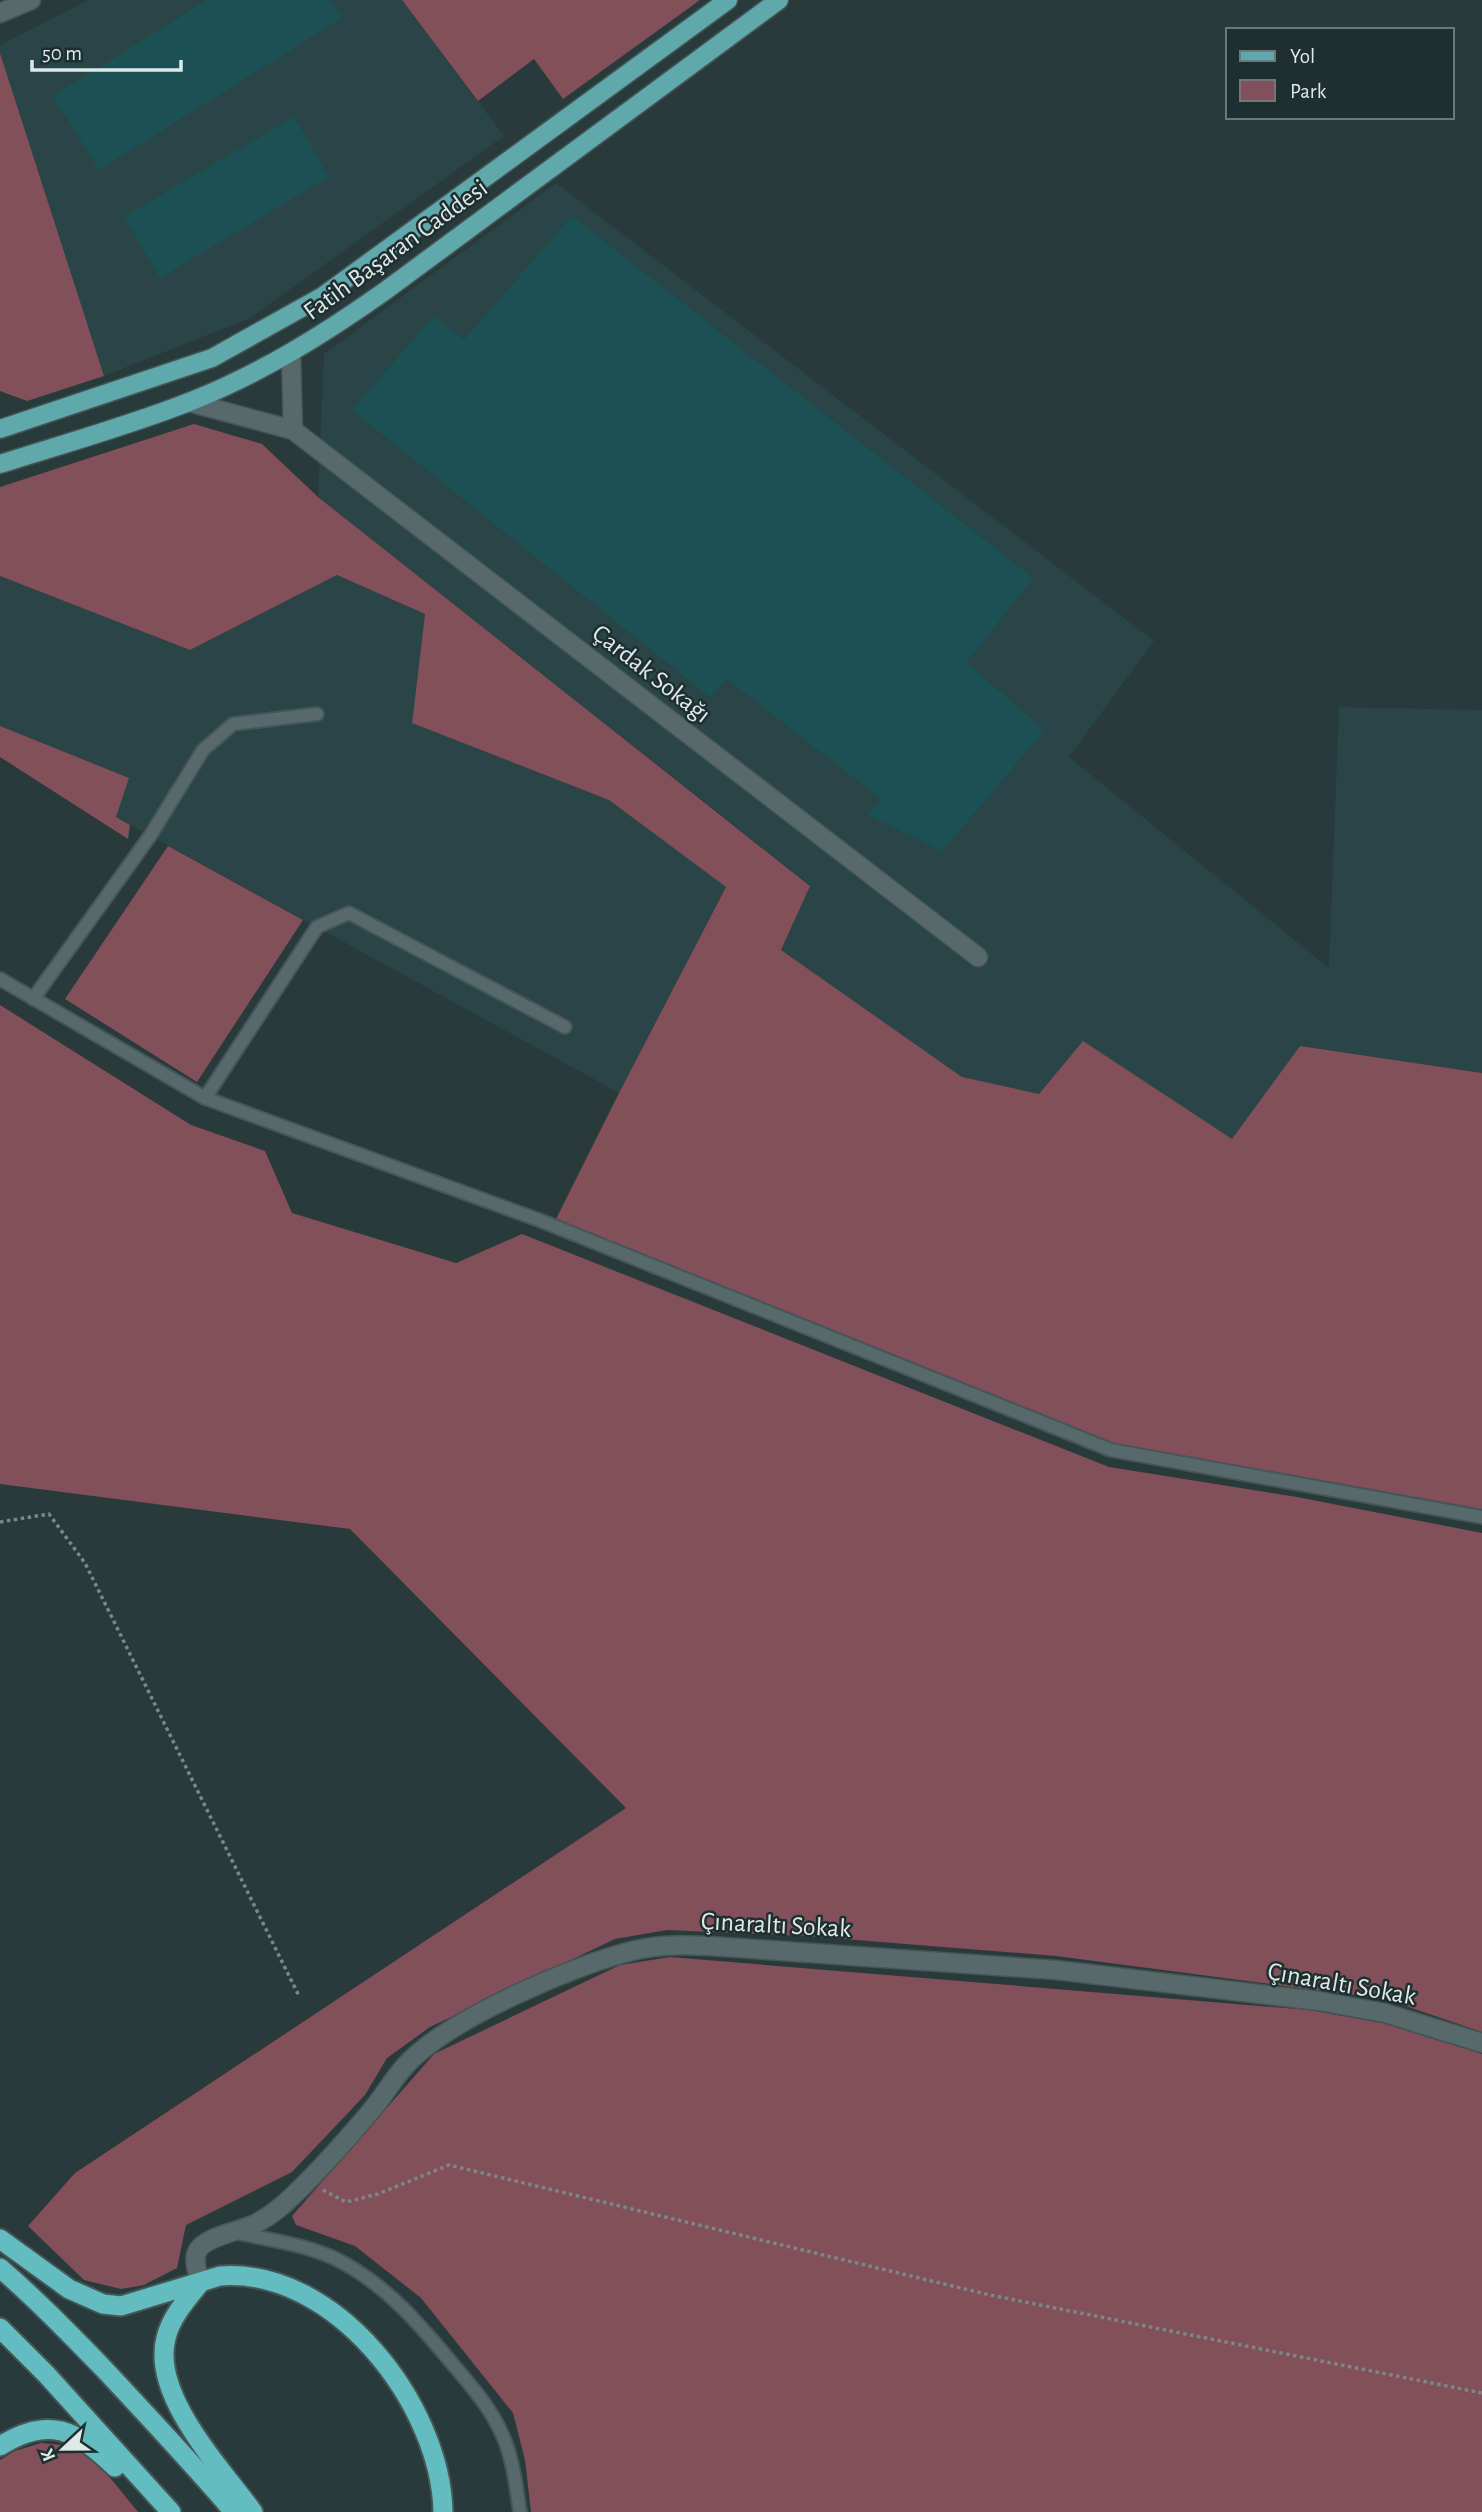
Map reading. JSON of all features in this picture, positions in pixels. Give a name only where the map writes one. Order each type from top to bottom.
[{"type":"highway","points":[[0,2239],[69,2289],[103,2304],[121,2306],[220,2276],[236,2275],[275,2283],[307,2297],[352,2329],[394,2376],[419,2417],[438,2468],[443,2512]]},
{"type":"highway","points":[[0,2268],[33,2297],[124,2391],[234,2512]]},
{"type":"highway","points":[[200,2283],[174,2318],[166,2337],[166,2374],[171,2394],[183,2416],[253,2512]]},
{"type":"highway","points":[[0,2328],[47,2375],[171,2512]]},
{"type":"highway","points":[[0,2446],[31,2430],[63,2429],[100,2453],[163,2512]]},
{"type":"main road","name":"Fatih Başaran Caddesi","points":[[0,429],[212,358],[300,310],[323,296],[728,0]]},
{"type":"main road","name":"Fatih Başaran Caddesi","points":[[0,464],[189,402],[291,354],[397,283],[779,0]]},
{"type":"street","points":[[0,13],[31,0]]},
{"type":"street","points":[[291,354],[293,430]]},
{"type":"street","name":"Çardak Sokağı","points":[[189,402],[293,430],[978,957]]},
{"type":"street","name":"Çınaraltı Sokak","points":[[200,2283],[196,2266],[197,2252],[211,2239],[269,2216],[305,2182],[372,2110],[405,2066],[424,2047],[502,2003],[556,1978],[638,1949],[669,1945],[803,1951],[1056,1970],[1319,2001],[1385,2013],[1482,2043]]},
{"type":"lane","points":[[33,999],[150,836],[203,750],[233,724],[317,713]]},
{"type":"lane","points":[[205,1098],[317,927],[349,913],[565,1027]]},
{"type":"lane","points":[[0,979],[205,1098],[539,1220],[1111,1450],[1482,1517]]},
{"type":"lane","points":[[234,2232],[307,2248],[336,2259],[370,2278],[397,2301],[429,2336],[491,2414],[510,2456],[520,2512]]},
{"type":"path","points":[[0,1522],[48,1514],[85,1563],[299,1996]]},
{"type":"path","points":[[305,2182],[346,2202],[378,2194],[449,2165],[989,2295],[1482,2393]]},
{"type":"shaded area","points":[[89,0],[402,0],[504,136],[250,318],[104,376],[0,53],[0,45]]},
{"type":"shaded area","points":[[556,183],[1154,641],[1069,757],[1329,968],[1339,707],[1482,710],[1482,1073],[1300,1046],[1232,1140],[1083,1042],[1039,1095],[962,1077],[781,950],[810,885],[318,497],[324,354]]},
{"type":"shaded area","points":[[337,575],[425,614],[412,723],[609,800],[726,887],[619,1093],[116,817],[128,778],[0,726],[0,576],[190,650]]},
{"type":"green space","points":[[402,0],[700,0],[563,99],[534,59],[478,101]]},
{"type":"green space","points":[[0,53],[104,376],[27,401],[0,391]]},
{"type":"green space","points":[[194,424],[262,444],[318,497],[810,886],[781,950],[962,1077],[1039,1094],[1083,1041],[1232,1139],[1300,1046],[1482,1073],[1482,1515],[1111,1449],[556,1219],[726,887],[609,800],[412,723],[425,614],[337,575],[190,650],[0,576],[0,487]]},
{"type":"green space","points":[[0,726],[129,778],[116,817],[130,825],[128,839],[0,757]]},
{"type":"green space","points":[[168,846],[303,920],[197,1082],[65,999]]},
{"type":"green space","points":[[0,1005],[191,1125],[265,1151],[292,1213],[456,1263],[522,1234],[1109,1467],[1297,1497],[1482,1533],[1482,2032],[1385,1999],[1056,1956],[806,1936],[667,1930],[615,1939],[430,2027],[387,2058],[365,2095],[292,2172],[186,2225],[177,2268],[144,2285],[121,2289],[84,2280],[28,2226],[75,2173],[626,1808],[350,1529],[0,1484]]},
{"type":"green space","points":[[670,1957],[1309,2010],[1382,2023],[1482,2054],[1482,2512],[531,2512],[525,2460],[513,2413],[421,2298],[355,2246],[296,2225],[292,2216],[434,2054],[620,1965]]},
{"type":"green space","points":[[41,2443],[69,2447],[80,2452],[107,2475],[138,2512],[0,2512],[0,2460],[15,2451]]},
{"type":"building","points":[[207,0],[331,0],[342,18],[99,170],[53,96]]},
{"type":"building","points":[[294,117],[329,177],[160,278],[124,217]]},
{"type":"building","points":[[572,216],[1033,578],[966,663],[1045,730],[942,851],[868,815],[881,799],[727,679],[710,697],[352,410],[434,316],[464,340]]}]
